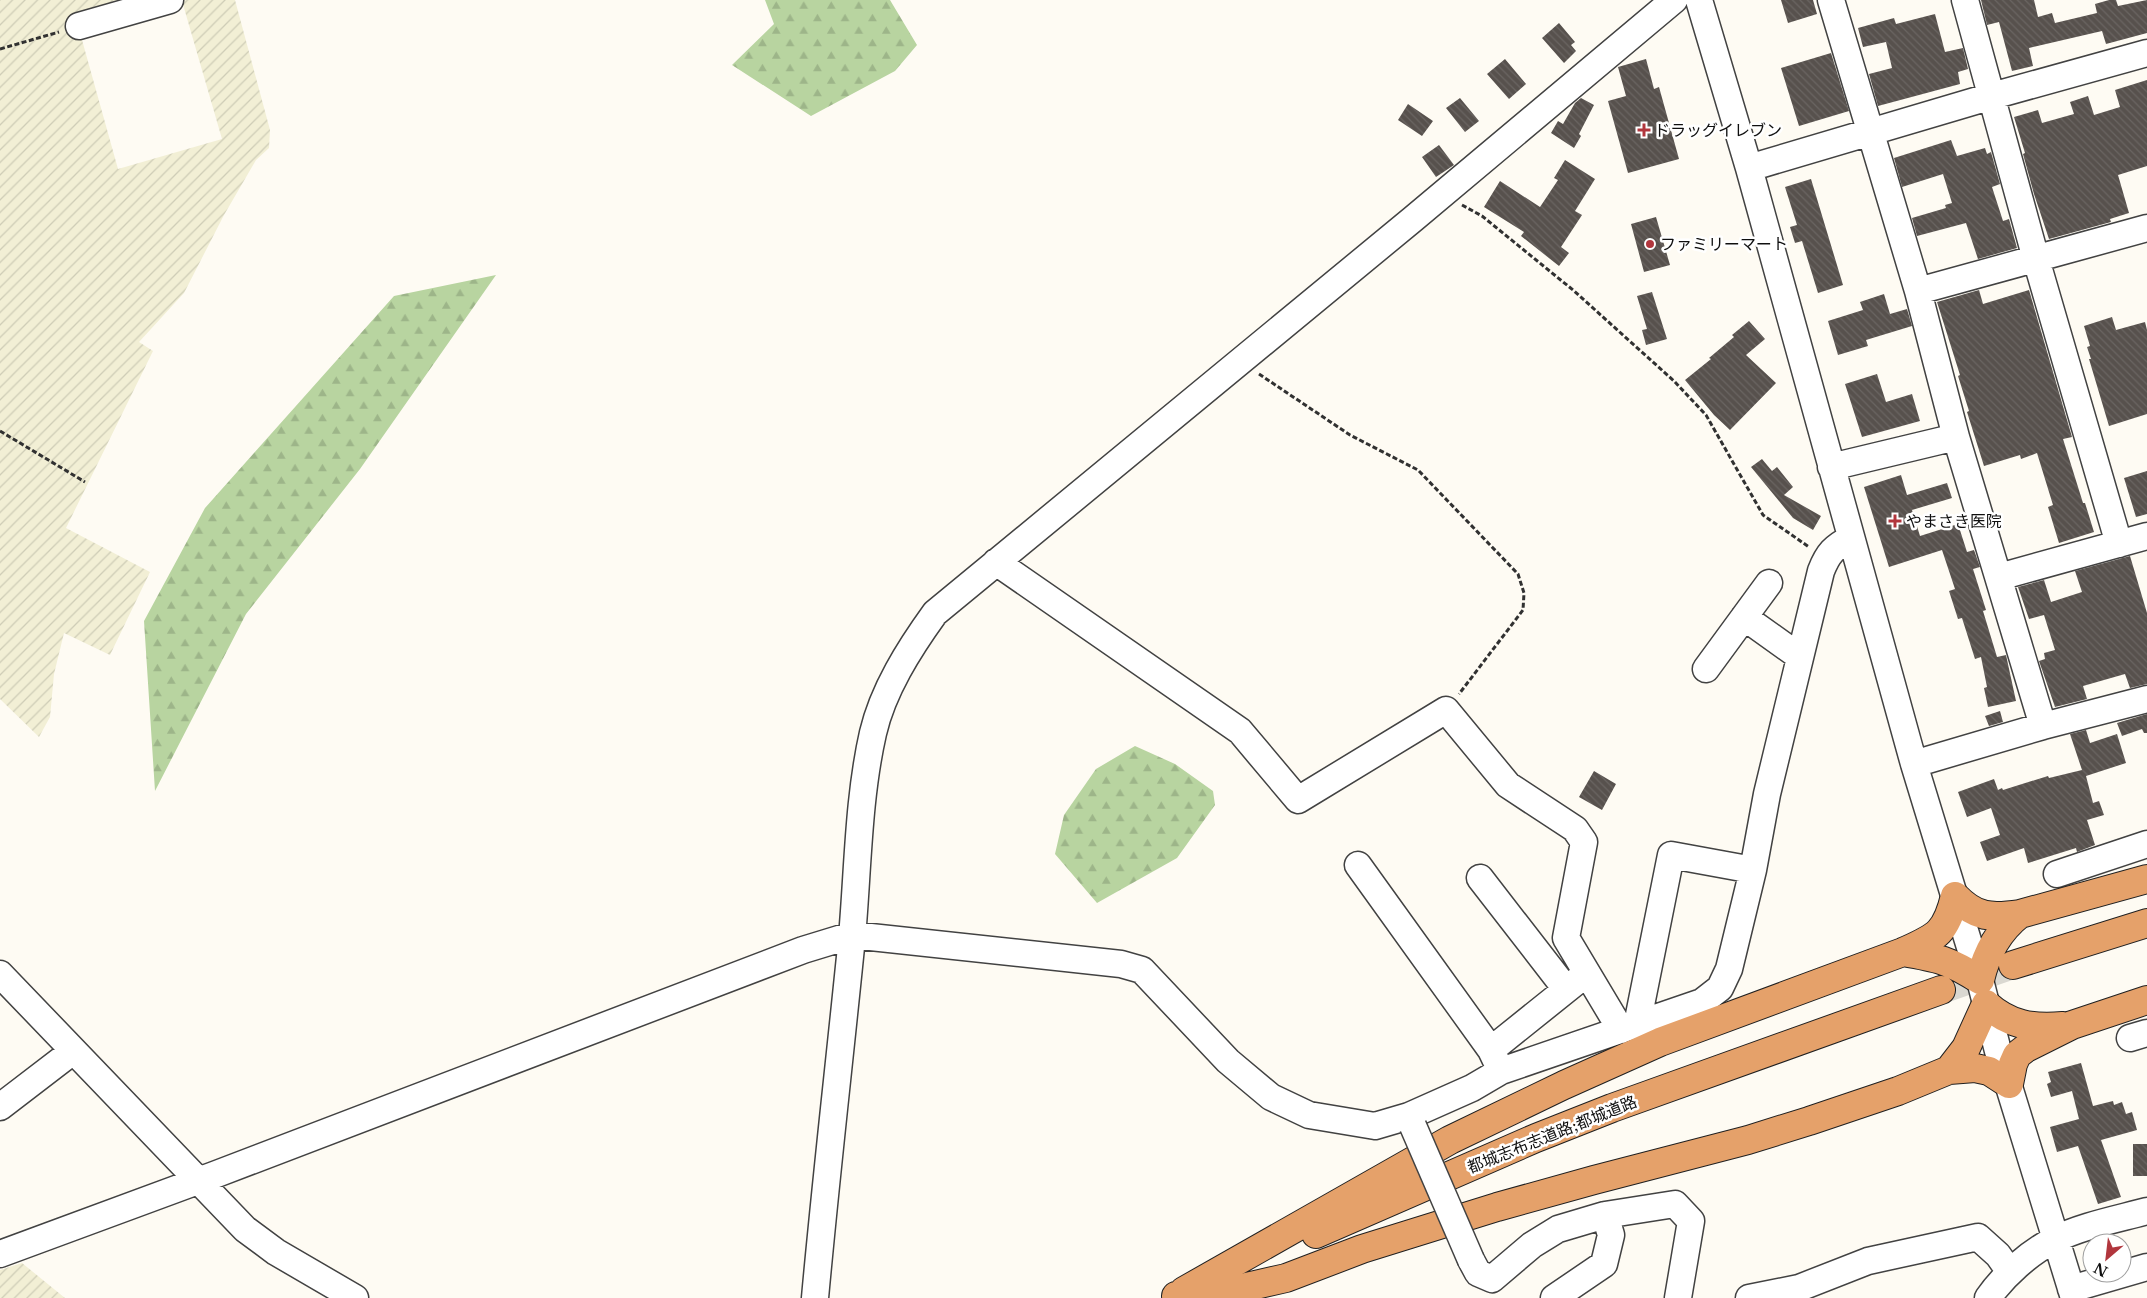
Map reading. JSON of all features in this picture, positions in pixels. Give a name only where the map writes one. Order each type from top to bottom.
[{"type":"highway","points":[[1955,896],[1968,909],[1981,915],[1999,917],[2020,914],[2147,879]]},
{"type":"highway","points":[[1173,1297],[1450,1140],[1564,1085],[1668,1039],[1903,952],[1929,940],[1940,932],[1950,917],[1955,896]]},
{"type":"highway","points":[[1949,1070],[1966,1048],[1983,992],[1984,961],[2002,931],[2020,914]]},
{"type":"highway","points":[[2013,965],[2147,923]]},
{"type":"highway","points":[[1903,952],[1940,958],[1958,966],[1983,992],[1998,1016],[2024,1025],[2043,1028],[2072,1025]]},
{"type":"highway","name":"都城志布志道路;都城道路","points":[[1173,1297],[1536,1138],[1612,1108],[1941,990]]},
{"type":"highway","points":[[1173,1297],[1229,1291],[1286,1278],[1362,1249],[1497,1208],[1594,1180],[1748,1140],[1898,1091],[1949,1070],[1975,1068],[1989,1071],[2009,1084],[2017,1055],[2026,1048],[2072,1025],[2147,1000]]},
{"type":"street","points":[[79,26],[129,6],[170,0]]},
{"type":"street","points":[[815,1298],[852,935],[865,785],[873,732],[888,690],[914,642],[935,613],[1674,0]]},
{"type":"street","points":[[1699,0],[1750,168],[1914,764],[1955,896],[1998,1051],[2073,1294],[2147,1267]]},
{"type":"street","points":[[1832,0],[1918,291],[1956,437],[2043,726]]},
{"type":"street","points":[[1965,0],[2036,259],[2119,544]]},
{"type":"street","points":[[1750,168],[1870,131],[2147,53]]},
{"type":"street","points":[[1918,291],[2147,228]]},
{"type":"street","points":[[1831,467],[1956,437]]},
{"type":"street","points":[[1999,577],[2147,536]]},
{"type":"street","points":[[1496,1060],[1629,1027],[1702,1002],[1720,988],[1729,969],[1753,870],[1767,794],[1820,571],[1835,546],[1851,538]]},
{"type":"street","points":[[996,562],[1240,731],[1298,800],[1446,710],[1508,785],[1575,829],[1584,842],[1566,938],[1587,973],[1629,1027]]},
{"type":"street","points":[[1706,669],[1769,583]]},
{"type":"street","points":[[1744,617],[1800,657]]},
{"type":"street","points":[[1914,764],[2043,726],[2147,699]]},
{"type":"street","points":[[2056,874],[2147,844]]},
{"type":"street","points":[[1629,1027],[1671,855],[1753,870]]},
{"type":"street","points":[[1358,865],[1496,1060]]},
{"type":"street","points":[[1480,878],[1566,989]]},
{"type":"street","points":[[0,1254],[199,1181],[803,950],[852,935],[1121,964],[1142,970],[1228,1061],[1271,1097],[1309,1115],[1375,1126],[1411,1121],[1472,1088],[1496,1060],[1566,989],[1587,973]]},
{"type":"street","points":[[0,974],[245,1229],[276,1252],[355,1298]]},
{"type":"street","points":[[0,1107],[73,1051]]},
{"type":"street","points":[[1411,1121],[1478,1274],[1492,1279],[1532,1245],[1558,1229],[1605,1215],[1675,1204],[1691,1221],[1678,1298]]},
{"type":"street","points":[[1988,1298],[2010,1272],[2055,1240],[2086,1228],[2147,1211]]},
{"type":"street","points":[[1554,1298],[1604,1264],[1611,1235],[1605,1215]]},
{"type":"street","points":[[1749,1298],[1799,1288],[1868,1261],[1978,1237],[1998,1256],[2010,1272]]},
{"type":"path","points":[[0,49],[79,26]]},
{"type":"path","points":[[1442,193],[1490,222],[1573,290],[1674,380],[1706,415],[1763,515],[1826,559]]},
{"type":"path","points":[[1239,361],[1350,435],[1418,470],[1518,574],[1524,593],[1524,610],[1446,710]]},
{"type":"path","points":[[0,431],[85,482]]},
{"type":"shaded area","points":[[0,0],[125,0],[77,22],[118,169],[222,139],[182,1],[235,0],[270,130],[269,148],[256,160],[224,215],[184,293],[139,342],[153,351],[66,528],[150,572],[110,655],[64,633],[54,674],[50,717],[39,737],[0,699]]},
{"type":"shaded area","points":[[22,1263],[65,1298],[0,1298],[0,1270]]},
{"type":"green space","points":[[765,0],[890,0],[917,45],[895,71],[811,116],[732,65],[774,24]]},
{"type":"green space","points":[[496,275],[360,469],[246,614],[155,791],[144,621],[205,508],[394,296]]},
{"type":"green space","points":[[1135,746],[1175,764],[1213,791],[1215,805],[1177,858],[1097,903],[1055,854],[1064,815],[1096,769]]},
{"type":"building","points":[[1781,0],[1813,0],[1817,14],[1788,23]]},
{"type":"building","points":[[1981,0],[2034,0],[2038,17],[2052,13],[2055,23],[2097,13],[2095,4],[2109,0],[2116,0],[2118,6],[2147,0],[2147,33],[2106,44],[2102,31],[2029,48],[2033,66],[2012,71],[1999,22],[1987,25]]},
{"type":"building","points":[[1935,14],[1945,52],[1963,48],[1968,69],[1958,72],[1960,84],[1878,106],[1869,74],[1892,68],[1886,42],[1863,47],[1858,28],[1894,18],[1896,24]]},
{"type":"building","points":[[1559,23],[1575,42],[1571,45],[1576,51],[1564,63],[1542,38]]},
{"type":"building","points":[[1831,53],[1849,111],[1799,126],[1781,68]]},
{"type":"building","points":[[1505,59],[1526,84],[1509,99],[1487,74]]},
{"type":"building","name":"ドラッグイレブン","points":[[1646,59],[1654,89],[1659,87],[1679,159],[1628,173],[1608,101],[1626,96],[1618,67]]},
{"type":"building","points":[[2147,80],[2147,166],[2118,175],[2129,213],[2110,219],[2111,222],[2049,239],[2034,194],[2023,154],[2025,153],[2014,117],[2038,110],[2042,123],[2074,114],[2070,102],[2088,96],[2094,115],[2120,107],[2115,90]]},
{"type":"building","points":[[1460,98],[1479,121],[1465,132],[1446,108]]},
{"type":"building","points":[[1581,98],[1594,105],[1574,148],[1551,133],[1558,121],[1563,124],[1575,103]]},
{"type":"building","points":[[1408,104],[1433,121],[1422,136],[1398,120]]},
{"type":"building","points":[[1951,140],[1957,156],[1985,148],[1987,154],[1991,152],[2000,184],[1992,187],[2003,221],[2009,219],[2017,248],[1978,259],[1966,223],[1917,236],[1912,218],[1946,208],[1945,205],[1952,203],[1943,174],[1902,187],[1894,158]]},
{"type":"building","points":[[1439,145],[1454,165],[1436,177],[1422,157]]},
{"type":"building","points":[[1565,160],[1595,179],[1575,211],[1582,215],[1561,247],[1569,253],[1559,266],[1521,236],[1524,232],[1484,207],[1500,181],[1540,207],[1558,180],[1554,178]]},
{"type":"building","points":[[1811,179],[1843,285],[1818,293],[1802,241],[1795,243],[1790,227],[1797,225],[1785,187]]},
{"type":"building","name":"ファミリーマート","points":[[1656,217],[1670,265],[1644,272],[1631,224]]},
{"type":"building","points":[[1979,290],[1983,304],[2029,290],[2072,437],[2063,439],[2094,532],[2059,543],[2048,507],[2053,505],[2037,453],[2021,459],[2020,455],[1984,466],[1967,412],[1969,411],[1958,376],[1960,375],[1937,302]]},
{"type":"building","points":[[1652,292],[1667,339],[1646,345],[1642,330],[1647,329],[1637,296]]},
{"type":"building","points":[[1884,294],[1890,314],[1907,309],[1912,326],[1866,340],[1868,346],[1838,355],[1828,321],[1863,310],[1860,302]]},
{"type":"building","points":[[2112,317],[2116,330],[2145,322],[2147,330],[2147,414],[2109,426],[2089,359],[2091,359],[2087,347],[2090,346],[2084,326]]},
{"type":"building","points":[[1749,321],[1765,339],[1746,355],[1776,383],[1730,430],[1714,415],[1685,380],[1711,359],[1709,358],[1734,337],[1732,335]]},
{"type":"building","points":[[1877,374],[1886,402],[1912,394],[1920,421],[1862,437],[1845,384]]},
{"type":"building","points":[[1762,459],[1772,471],[1777,467],[1793,487],[1784,495],[1821,516],[1813,530],[1793,518],[1751,467]]},
{"type":"building","points":[[2147,471],[2147,514],[2136,517],[2124,478]]},
{"type":"building","points":[[1901,475],[1907,495],[1947,483],[1952,498],[1912,510],[1920,536],[1958,524],[1967,552],[1974,550],[1980,567],[1973,569],[1986,610],[1983,611],[1997,657],[2006,655],[2016,701],[1988,707],[1984,688],[1987,687],[1981,657],[1975,659],[1962,618],[1958,619],[1949,591],[1955,589],[1942,550],[1889,567],[1864,487]]},
{"type":"building","points":[[2130,556],[2147,613],[2147,684],[2130,688],[2125,674],[2083,686],[2087,699],[2055,707],[2039,661],[2045,659],[2044,653],[2055,650],[2044,615],[2029,619],[2018,587],[2044,580],[2051,602],[2082,592],[2075,571]]},
{"type":"building","points":[[2000,711],[2003,722],[1989,726],[1985,716]]},
{"type":"building","points":[[2147,714],[2147,733],[2144,733],[2142,729],[2122,736],[2117,723]]},
{"type":"building","points":[[2086,730],[2090,743],[2117,734],[2126,763],[2086,776],[2093,803],[2099,801],[2104,815],[2087,820],[2095,845],[2077,852],[2076,848],[2028,863],[2024,848],[1987,861],[1980,842],[2000,835],[1991,808],[1967,817],[1958,792],[1994,779],[1998,790],[2002,788],[2003,790],[2048,776],[2049,778],[2082,770],[2070,734]]},
{"type":"building","points":[[1594,771],[1616,784],[1602,810],[1579,797]]},
{"type":"building","points":[[2081,1063],[2093,1106],[2113,1101],[2114,1105],[2122,1102],[2126,1114],[2132,1112],[2137,1130],[2101,1140],[2121,1197],[2098,1204],[2078,1146],[2057,1152],[2050,1127],[2079,1119],[2072,1091],[2051,1097],[2047,1084],[2051,1082],[2048,1072]]},
{"type":"building","points":[[2133,1144],[2147,1144],[2147,1176],[2133,1176]]},
{"type":"tunnel","points":[[1941,990],[2013,965]]},
{"type":"place","name":"ドラッグイレブン","points":[[1644,130]]},
{"type":"place","name":"ファミリーマート","points":[[1650,244]]},
{"type":"place","name":"やまさき医院","points":[[1895,521]]}]
